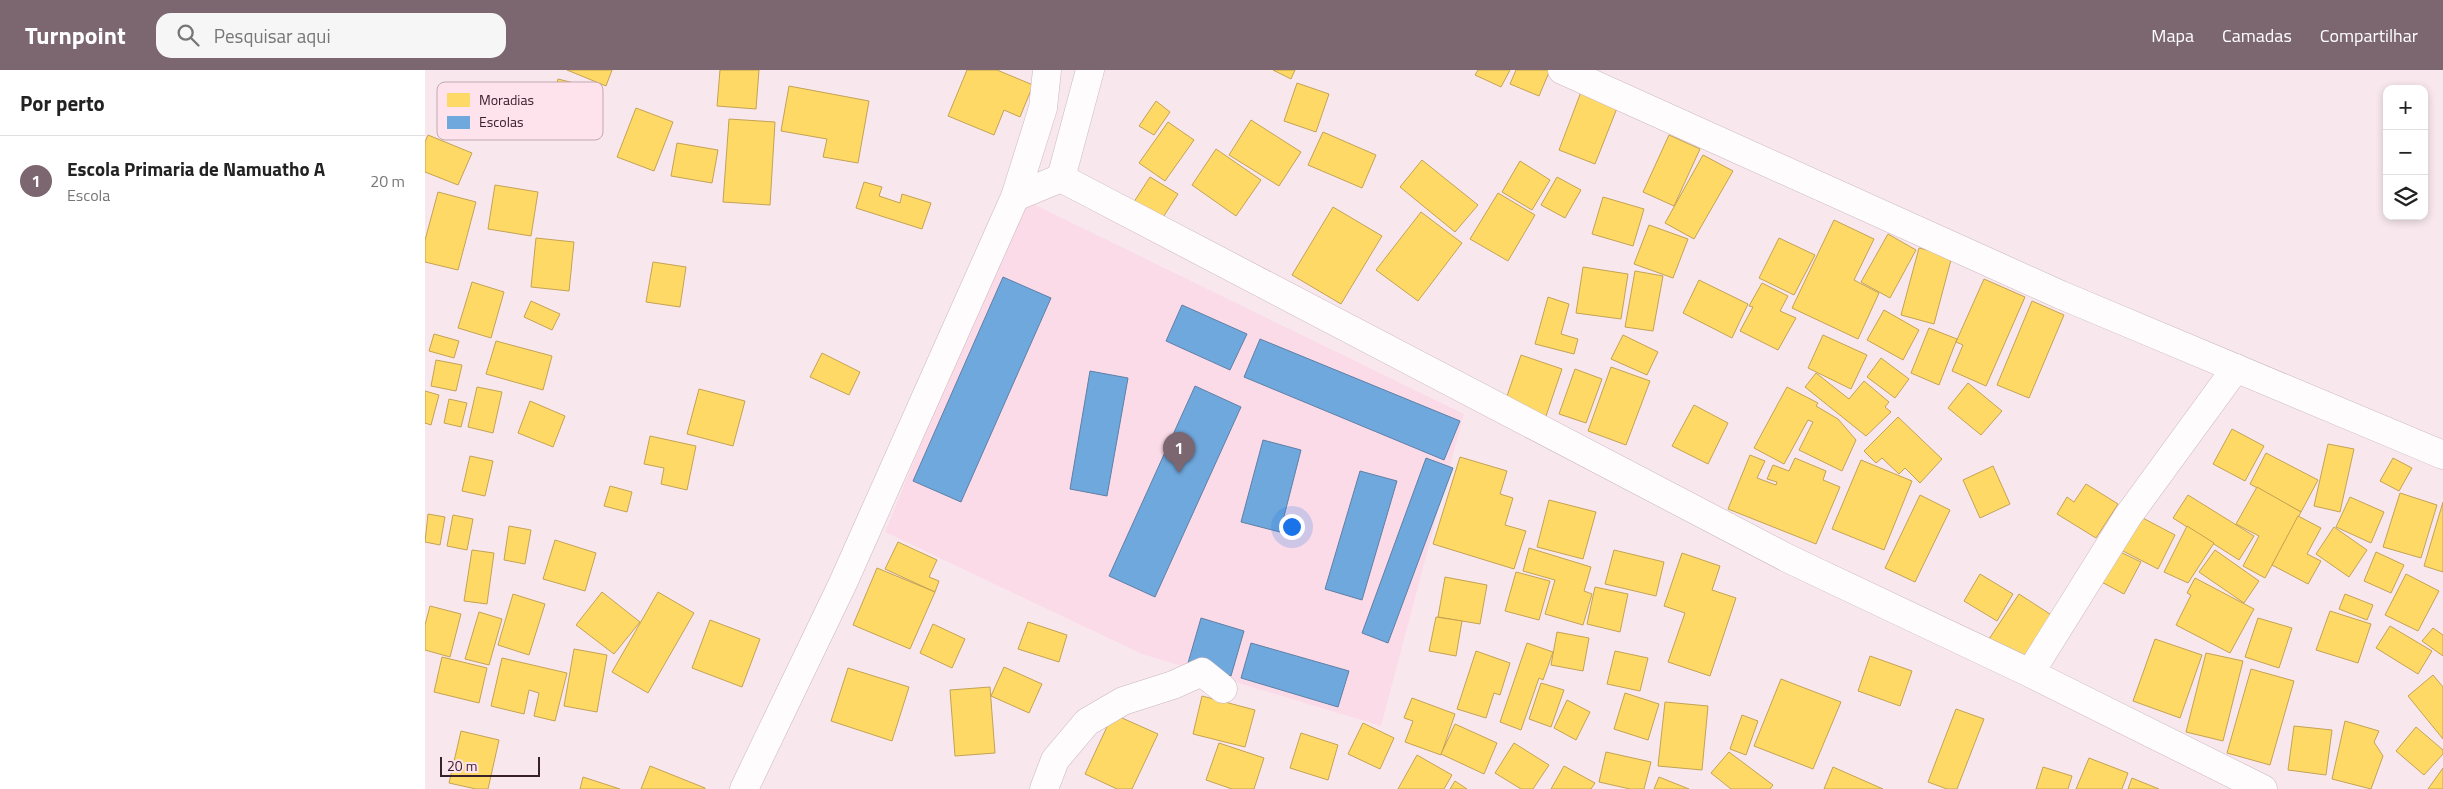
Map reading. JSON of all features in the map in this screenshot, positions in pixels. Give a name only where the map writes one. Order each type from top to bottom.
[{"type":"street","points":[[744,789],[843,582],[1015,197],[1043,108],[1047,70]]},
{"type":"street","points":[[1061,178],[1090,70]]},
{"type":"street","points":[[1562,70],[2061,295],[2443,455]]},
{"type":"street","points":[[1015,197],[1061,178]]},
{"type":"street","points":[[1061,178],[1789,559],[2030,673],[2263,789]]},
{"type":"street","points":[[2030,673],[2128,516],[2236,368]]},
{"type":"street","points":[[1045,789],[1055,760],[1087,722],[1116,705],[1202,672],[1223,689]]},
{"type":"shaded area","points":[[1021,198],[1464,414],[1381,726],[1142,654],[885,532]]},
{"type":"building: Moradias","points":[[567,70],[612,70],[606,86],[603,85],[603,82],[596,82]]},
{"type":"building: Moradias","points":[[720,70],[759,70],[756,109],[717,106]]},
{"type":"building: Moradias","points":[[967,70],[997,70],[1033,85],[1020,117],[1004,110],[994,135],[948,116]]},
{"type":"building: Moradias","points":[[1273,70],[1295,70],[1291,79]]},
{"type":"building: Moradias","points":[[1478,70],[1510,70],[1501,87],[1475,75]]},
{"type":"building: Moradias","points":[[1516,70],[1550,70],[1539,96],[1510,84]]},
{"type":"building: Moradias","points":[[558,79],[570,82],[557,82]]},
{"type":"building: Moradias","points":[[1297,83],[1329,94],[1316,132],[1284,121]]},
{"type":"building: Moradias","points":[[1584,84],[1621,98],[1595,164],[1559,150]]},
{"type":"building: Moradias","points":[[789,86],[869,101],[858,163],[823,157],[827,139],[781,131]]},
{"type":"building: Moradias","points":[[1156,101],[1170,112],[1154,135],[1139,126]]},
{"type":"building: Moradias","points":[[636,108],[673,122],[654,171],[617,157]]},
{"type":"building: Moradias","points":[[729,119],[775,122],[770,205],[723,202]]},
{"type":"building: Moradias","points":[[1251,120],[1301,152],[1279,186],[1229,155]]},
{"type":"building: Moradias","points":[[1168,122],[1194,140],[1165,181],[1139,163]]},
{"type":"building: Moradias","points":[[1323,132],[1376,155],[1362,188],[1308,165]]},
{"type":"building: Moradias","points":[[428,135],[472,153],[458,185],[425,172],[425,142]]},
{"type":"building: Moradias","points":[[1669,135],[1700,149],[1674,206],[1643,192]]},
{"type":"building: Moradias","points":[[677,143],[718,150],[712,183],[671,176]]},
{"type":"building: Moradias","points":[[1216,149],[1261,180],[1236,216],[1192,185]]},
{"type":"building: Moradias","points":[[1703,155],[1733,171],[1694,239],[1665,223]]},
{"type":"building: Moradias","points":[[1422,160],[1478,205],[1455,232],[1400,187]]},
{"type":"building: Moradias","points":[[1520,161],[1550,180],[1532,210],[1502,192]]},
{"type":"building: Moradias","points":[[1150,177],[1178,194],[1158,225],[1130,208]]},
{"type":"building: Moradias","points":[[1557,177],[1581,190],[1565,218],[1541,205]]},
{"type":"building: Moradias","points":[[864,182],[882,187],[879,196],[900,203],[902,194],[931,203],[922,229],[856,208]]},
{"type":"building: Moradias","points":[[495,185],[538,192],[531,236],[488,229]]},
{"type":"building: Moradias","points":[[438,192],[476,202],[458,270],[425,262],[425,240]]},
{"type":"building: Moradias","points":[[1498,193],[1535,215],[1508,261],[1470,239]]},
{"type":"building: Moradias","points":[[1603,197],[1644,209],[1633,246],[1592,234]]},
{"type":"building: Moradias","points":[[1333,207],[1382,236],[1341,304],[1292,275]]},
{"type":"building: Moradias","points":[[1421,212],[1462,243],[1418,301],[1376,270]]},
{"type":"building: Moradias","points":[[1834,220],[1874,239],[1854,280],[1879,293],[1858,339],[1792,308]]},
{"type":"building: Moradias","points":[[1649,225],[1688,239],[1673,278],[1634,264]]},
{"type":"building: Moradias","points":[[1888,234],[1916,250],[1890,298],[1861,282]]},
{"type":"building: Moradias","points":[[536,238],[574,242],[569,291],[531,287]]},
{"type":"building: Moradias","points":[[1779,238],[1815,255],[1794,295],[1759,278]]},
{"type":"building: Moradias","points":[[1919,248],[1952,256],[1934,324],[1901,315]]},
{"type":"building: Moradias","points":[[653,262],[686,267],[680,307],[646,302]]},
{"type":"building: Moradias","points":[[1583,267],[1628,274],[1621,319],[1576,313]]},
{"type":"building: Moradias","points":[[1635,271],[1663,276],[1653,331],[1625,327]]},
{"type":"building: Moradias","points":[[1984,279],[2025,297],[1986,386],[1952,371],[1963,345],[1956,342]]},
{"type":"building: Moradias","points":[[1699,280],[1748,304],[1732,338],[1683,313]]},
{"type":"building: Moradias","points":[[472,282],[504,292],[491,338],[458,328]]},
{"type":"building: Moradias","points":[[1762,283],[1788,296],[1780,311],[1796,318],[1778,350],[1740,331],[1753,307],[1749,306]]},
{"type":"building: Moradias","points":[[1548,297],[1569,304],[1561,334],[1578,339],[1574,354],[1535,344]]},
{"type":"building: Moradias","points":[[531,301],[560,314],[552,330],[524,317]]},
{"type":"building: Moradias","points":[[2032,301],[2064,315],[2029,398],[1997,385]]},
{"type":"building: Moradias","points":[[1884,310],[1919,330],[1903,360],[1867,340]]},
{"type":"building: Moradias","points":[[1929,328],[1957,339],[1939,385],[1911,373]]},
{"type":"building: Moradias","points":[[434,334],[459,341],[454,358],[429,351]]},
{"type":"building: Moradias","points":[[1623,335],[1658,352],[1647,375],[1611,359]]},
{"type":"building: Moradias","points":[[1823,335],[1867,355],[1851,389],[1808,368]]},
{"type":"building: Moradias","points":[[496,341],[552,356],[543,390],[486,374]]},
{"type":"building: Moradias","points":[[822,353],[860,372],[849,395],[810,377]]},
{"type":"building: Moradias","points":[[1521,355],[1562,369],[1545,419],[1504,405]]},
{"type":"building: Moradias","points":[[1881,358],[1909,379],[1895,398],[1867,377]]},
{"type":"building: Moradias","points":[[436,360],[462,365],[456,391],[431,386]]},
{"type":"building: Moradias","points":[[1611,367],[1650,381],[1626,445],[1588,431]]},
{"type":"building: Moradias","points":[[1575,369],[1602,379],[1586,423],[1559,414]]},
{"type":"building: Moradias","points":[[1816,373],[1849,399],[1864,381],[1889,402],[1885,407],[1891,412],[1866,436],[1805,387]]},
{"type":"building: Moradias","points":[[1968,383],[2002,411],[1981,435],[1948,408]]},
{"type":"building: Moradias","points":[[477,387],[502,392],[493,433],[468,427]]},
{"type":"building: Moradias","points":[[1787,387],[1818,403],[1816,406],[1838,419],[1856,440],[1842,471],[1799,450],[1813,422],[1808,420],[1784,464],[1754,448]]},
{"type":"building: Moradias","points":[[699,389],[745,401],[733,446],[687,434]]},
{"type":"building: Moradias","points":[[425,391],[439,395],[431,425],[425,423]]},
{"type":"building: Moradias","points":[[449,399],[467,403],[461,427],[444,423]]},
{"type":"building: Moradias","points":[[530,401],[565,416],[553,447],[518,433]]},
{"type":"building: Moradias","points":[[1694,405],[1728,423],[1708,464],[1672,446]]},
{"type":"building: Moradias","points":[[1898,417],[1942,459],[1920,483],[1905,468],[1899,474],[1882,458],[1876,463],[1864,451]]},
{"type":"building: Moradias","points":[[2232,429],[2264,446],[2245,481],[2213,464]]},
{"type":"building: Moradias","points":[[650,436],[696,446],[687,490],[661,484],[664,468],[644,464]]},
{"type":"building: Moradias","points":[[2328,444],[2354,449],[2340,512],[2314,506]]},
{"type":"building: Moradias","points":[[2266,453],[2318,480],[2301,512],[2250,484]]},
{"type":"building: Moradias","points":[[1750,455],[1765,461],[1757,478],[1776,485],[1777,482],[1767,479],[1773,465],[1789,471],[1795,458],[1826,471],[1823,480],[1840,487],[1816,544],[1728,509]]},
{"type":"building: Moradias","points":[[470,456],[493,461],[485,496],[462,491]]},
{"type":"building: Moradias","points":[[1460,457],[1507,471],[1500,494],[1513,498],[1505,525],[1526,531],[1514,569],[1433,544]]},
{"type":"building: Moradias","points":[[2393,458],[2412,468],[2399,491],[2380,481]]},
{"type":"building: Moradias","points":[[1861,460],[1912,481],[1884,550],[1832,529]]},
{"type":"building: Moradias","points":[[1993,466],[2010,504],[1980,518],[1963,480]]},
{"type":"building: Moradias","points":[[2086,484],[2118,504],[2096,538],[2057,514],[2067,497],[2074,502]]},
{"type":"building: Moradias","points":[[610,486],[632,492],[627,512],[604,506]]},
{"type":"building: Moradias","points":[[2257,487],[2301,512],[2265,578],[2243,566],[2259,536],[2236,524]]},
{"type":"building: Moradias","points":[[2400,493],[2437,505],[2421,558],[2383,547]]},
{"type":"building: Moradias","points":[[1920,495],[1950,510],[1915,582],[1885,568]]},
{"type":"building: Moradias","points":[[2188,495],[2254,536],[2239,560],[2173,518]]},
{"type":"building: Moradias","points":[[2350,497],[2384,512],[2371,543],[2336,527]]},
{"type":"building: Moradias","points":[[1549,500],[1596,512],[1583,559],[1537,547]]},
{"type":"building: Moradias","points":[[2443,502],[2443,572],[2424,566]]},
{"type":"building: Moradias","points":[[428,514],[445,517],[440,545],[425,542]]},
{"type":"building: Moradias","points":[[453,515],[473,519],[467,550],[447,546]]},
{"type":"building: Moradias","points":[[2139,516],[2175,535],[2158,569],[2121,550]]},
{"type":"building: Moradias","points":[[2298,516],[2321,528],[2307,554],[2321,561],[2308,584],[2272,565]]},
{"type":"building: Moradias","points":[[509,526],[531,530],[525,564],[504,560]]},
{"type":"building: Moradias","points":[[2187,526],[2214,543],[2188,583],[2164,572]]},
{"type":"building: Moradias","points":[[2334,527],[2367,550],[2349,577],[2316,554]]},
{"type":"building: Moradias","points":[[555,540],[596,553],[585,591],[543,579]]},
{"type":"building: Moradias","points":[[898,542],[937,560],[929,577],[939,581],[935,592],[885,569]]},
{"type":"building: Moradias","points":[[1529,548],[1591,567],[1584,591],[1592,594],[1583,625],[1545,614],[1555,580],[1523,571]]},
{"type":"building: Moradias","points":[[2112,548],[2141,562],[2124,594],[2096,579]]},
{"type":"building: Moradias","points":[[472,550],[494,553],[487,604],[464,601]]},
{"type":"building: Moradias","points":[[1614,550],[1664,562],[1656,596],[1605,584]]},
{"type":"building: Moradias","points":[[2215,550],[2259,581],[2244,603],[2199,572]]},
{"type":"building: Moradias","points":[[2376,552],[2404,565],[2391,593],[2364,581]]},
{"type":"building: Moradias","points":[[1682,553],[1720,566],[1712,590],[1736,598],[1710,676],[1668,662],[1685,613],[1664,606]]},
{"type":"building: Moradias","points":[[877,568],[935,592],[910,649],[853,625]]},
{"type":"building: Moradias","points":[[1516,572],[1550,581],[1539,620],[1505,611]]},
{"type":"building: Moradias","points":[[1980,574],[2013,594],[1997,621],[1964,601]]},
{"type":"building: Moradias","points":[[2406,574],[2439,591],[2418,631],[2385,615]]},
{"type":"building: Moradias","points":[[1445,577],[1487,585],[1480,624],[1438,617]]},
{"type":"building: Moradias","points":[[2195,578],[2254,609],[2230,653],[2176,625],[2191,595],[2187,593]]},
{"type":"building: Moradias","points":[[1595,587],[1628,594],[1620,632],[1587,624]]},
{"type":"building: Moradias","points":[[602,592],[640,622],[614,654],[576,625]]},
{"type":"building: Moradias","points":[[658,592],[694,613],[648,693],[612,672]]},
{"type":"building: Moradias","points":[[513,594],[545,604],[529,655],[498,645]]},
{"type":"building: Moradias","points":[[2019,594],[2056,618],[2027,662],[1989,639]]},
{"type":"building: Moradias","points":[[2345,594],[2373,605],[2367,620],[2339,609]]},
{"type":"building: Moradias","points":[[430,606],[461,614],[450,657],[425,650],[425,625]]},
{"type":"building: Moradias","points":[[2330,611],[2371,624],[2358,663],[2316,650]]},
{"type":"building: Moradias","points":[[479,612],[502,619],[489,665],[465,659]]},
{"type":"building: Moradias","points":[[1436,617],[1462,621],[1456,656],[1429,651]]},
{"type":"building: Moradias","points":[[2258,618],[2292,628],[2279,668],[2245,657]]},
{"type":"building: Moradias","points":[[710,620],[760,639],[742,687],[692,668]]},
{"type":"building: Moradias","points":[[1028,622],[1067,635],[1059,662],[1018,649]]},
{"type":"building: Moradias","points":[[933,624],[965,639],[952,668],[920,653]]},
{"type":"building: Moradias","points":[[2390,626],[2432,651],[2418,674],[2376,648]]},
{"type":"building: Moradias","points":[[2433,628],[2443,635],[2443,656],[2422,641]]},
{"type":"building: Moradias","points":[[1557,632],[1589,638],[1583,671],[1551,665]]},
{"type":"building: Moradias","points":[[2155,639],[2202,655],[2180,718],[2133,701]]},
{"type":"building: Moradias","points":[[1527,643],[1553,652],[1543,680],[1539,678],[1521,730],[1500,722]]},
{"type":"building: Moradias","points":[[574,649],[607,655],[597,712],[564,706]]},
{"type":"building: Moradias","points":[[1476,651],[1510,663],[1500,695],[1494,693],[1486,718],[1457,709]]},
{"type":"building: Moradias","points":[[1615,651],[1648,658],[1640,691],[1607,684]]},
{"type":"building: Moradias","points":[[2206,653],[2243,661],[2223,741],[2186,732]]},
{"type":"building: Moradias","points":[[1870,656],[1912,671],[1900,706],[1858,691]]},
{"type":"building: Moradias","points":[[442,657],[487,668],[479,703],[434,692]]},
{"type":"building: Moradias","points":[[502,658],[567,673],[555,721],[534,716],[539,693],[529,690],[524,714],[491,706]]},
{"type":"building: Moradias","points":[[1004,667],[1042,684],[1029,713],[991,696]]},
{"type":"building: Moradias","points":[[848,668],[909,687],[892,741],[831,721]]},
{"type":"building: Moradias","points":[[2251,669],[2294,681],[2270,765],[2227,753]]},
{"type":"building: Moradias","points":[[2433,675],[2443,687],[2443,739],[2408,696]]},
{"type":"building: Moradias","points":[[1781,679],[1841,702],[1813,769],[1754,746]]},
{"type":"building: Moradias","points":[[1541,683],[1564,690],[1551,727],[1529,719]]},
{"type":"building: Moradias","points":[[990,687],[995,753],[955,756],[950,690]]},
{"type":"building: Moradias","points":[[1625,693],[1659,704],[1648,740],[1614,729]]},
{"type":"building: Moradias","points":[[1202,696],[1255,710],[1245,747],[1193,734]]},
{"type":"building: Moradias","points":[[1412,698],[1455,714],[1441,755],[1405,742],[1413,721],[1404,718]]},
{"type":"building: Moradias","points":[[1567,700],[1590,712],[1576,740],[1554,728]]},
{"type":"building: Moradias","points":[[1665,702],[1708,706],[1702,770],[1658,766]]},
{"type":"building: Moradias","points":[[1956,709],[1984,719],[1957,789],[1947,789],[1928,782]]},
{"type":"building: Moradias","points":[[1113,714],[1158,734],[1132,789],[1117,789],[1085,774]]},
{"type":"building: Moradias","points":[[1742,715],[1758,721],[1746,755],[1730,749]]},
{"type":"building: Moradias","points":[[2345,721],[2379,731],[2374,742],[2383,756],[2371,789],[2332,779]]},
{"type":"building: Moradias","points":[[1363,723],[1394,738],[1380,769],[1348,754]]},
{"type":"building: Moradias","points":[[1455,724],[1497,743],[1484,774],[1441,754]]},
{"type":"building: Moradias","points":[[2294,726],[2332,730],[2326,775],[2288,770]]},
{"type":"building: Moradias","points":[[2416,727],[2443,750],[2443,754],[2424,775],[2396,751]]},
{"type":"building: Moradias","points":[[461,731],[499,740],[488,789],[476,789],[449,783]]},
{"type":"building: Moradias","points":[[1301,733],[1338,745],[1328,780],[1290,768]]},
{"type":"building: Moradias","points":[[1219,743],[1264,758],[1254,789],[1232,789],[1206,780]]},
{"type":"building: Moradias","points":[[1514,743],[1549,765],[1533,789],[1521,789],[1495,773]]},
{"type":"building: Moradias","points":[[1606,752],[1651,762],[1644,789],[1630,789],[1599,782]]},
{"type":"building: Moradias","points":[[1729,752],[1773,785],[1770,789],[1731,789],[1711,773]]},
{"type":"building: Moradias","points":[[1417,755],[1452,775],[1444,789],[1398,789]]},
{"type":"building: Moradias","points":[[2089,758],[2128,773],[2122,789],[2076,789]]},
{"type":"building: Moradias","points":[[650,766],[705,788],[705,789],[641,789]]},
{"type":"building: Moradias","points":[[1564,766],[1595,783],[1591,789],[1551,789]]},
{"type":"building: Moradias","points":[[1833,767],[1883,789],[1824,789]]},
{"type":"building: Moradias","points":[[2043,767],[2072,776],[2068,789],[2036,789]]},
{"type":"building: Moradias","points":[[2443,768],[2443,789],[2428,789]]},
{"type":"building: Moradias","points":[[583,777],[620,789],[580,789]]},
{"type":"building: Moradias","points":[[1659,777],[1689,789],[1654,789]]},
{"type":"building: Moradias","points":[[2132,778],[2159,789],[2128,789]]},
{"type":"building: Moradias","points":[[1455,781],[1467,789],[1450,789]]},
{"type":"building: Escolas","points":[[1003,277],[1051,298],[961,502],[913,481]]},
{"type":"building: Escolas","points":[[1182,305],[1247,334],[1230,370],[1166,341]]},
{"type":"building: Escolas","points":[[1260,339],[1460,421],[1444,460],[1244,377]]},
{"type":"building: Escolas","points":[[1090,371],[1128,378],[1107,496],[1070,489]]},
{"type":"building: Escolas","points":[[1195,386],[1241,407],[1155,597],[1109,576]]},
{"type":"building: Escolas","points":[[1263,440],[1301,450],[1280,532],[1241,522]]},
{"type":"building: Escolas","points":[[1426,458],[1453,468],[1388,643],[1362,633]]},
{"type":"building: Escolas","points":[[1360,471],[1397,481],[1362,600],[1325,589]]},
{"type":"building: Escolas","points":[[1201,618],[1244,631],[1231,676],[1188,663]]},
{"type":"building: Escolas","points":[[1251,643],[1349,671],[1338,707],[1241,678]]},
{"type":"place","name":"Escola Primaria de Namuatho A","points":[[1179,473]]}]
